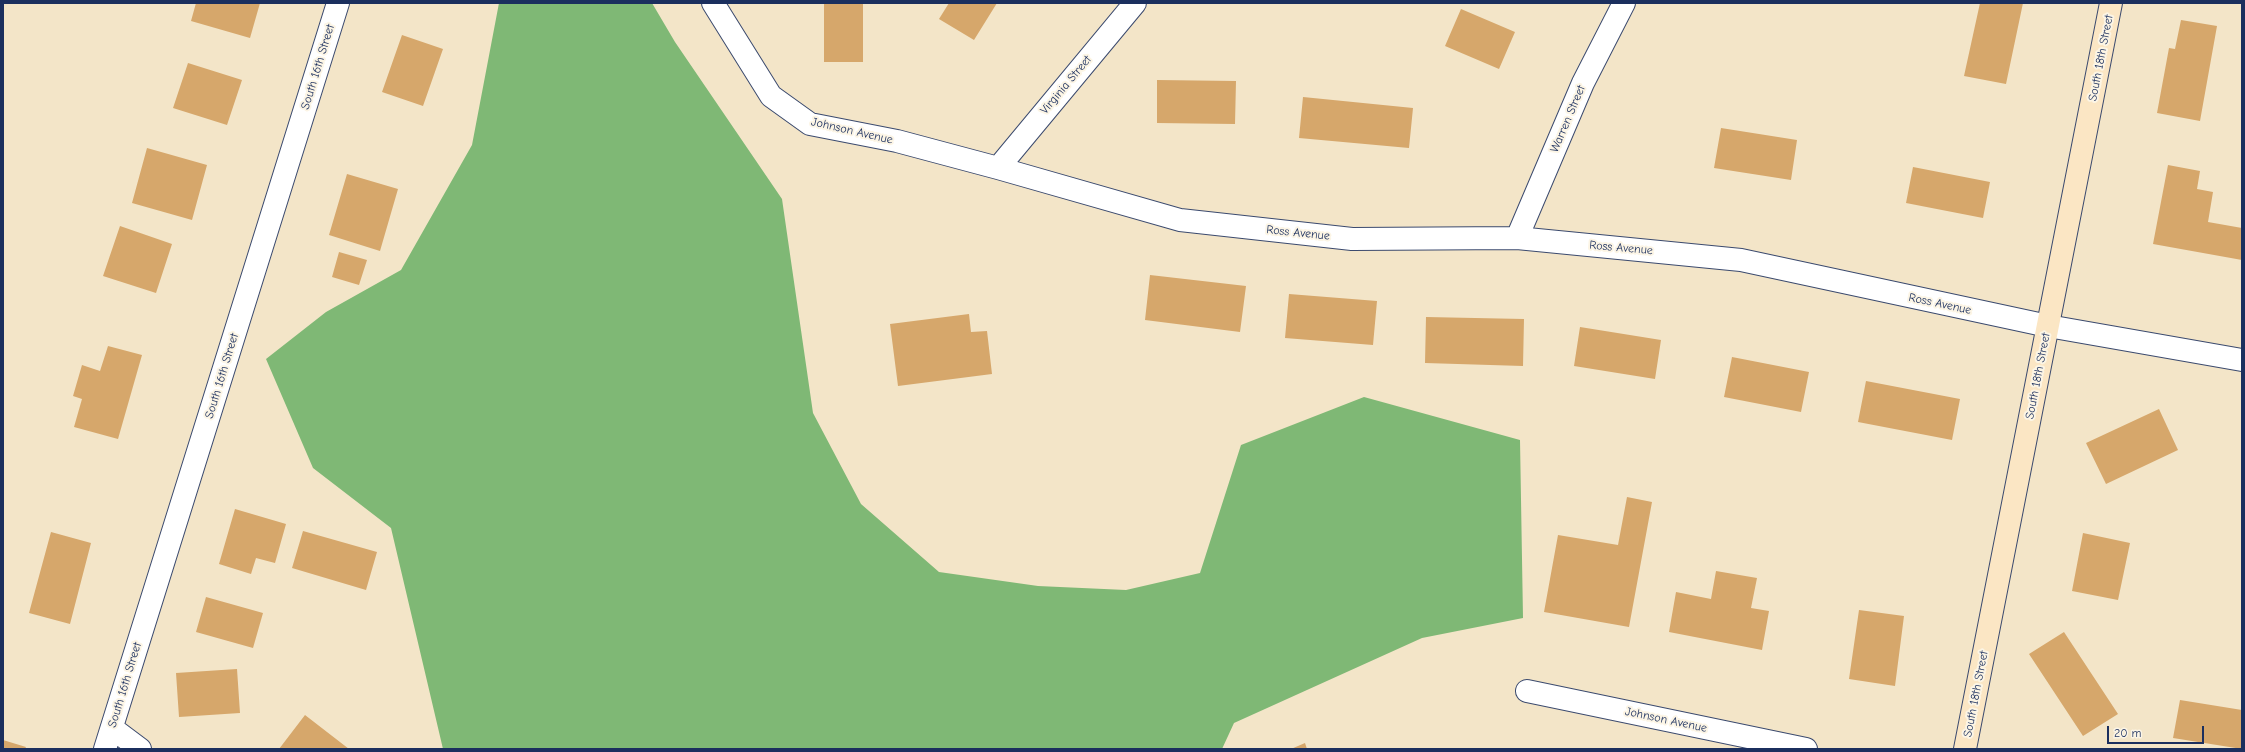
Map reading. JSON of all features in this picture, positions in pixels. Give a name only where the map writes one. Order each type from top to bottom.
[{"type":"street","name":"South 16th Street","points":[[105,749],[338,3]]},
{"type":"street","name":"Johnson Avenue","points":[[713,3],[771,96],[810,124],[897,141],[998,168]]},
{"type":"street","name":"Virginia Street","points":[[998,168],[1135,3]]},
{"type":"street","name":"Warren Street","points":[[1517,238],[1583,83],[1624,3]]},
{"type":"street","name":"South 18th Street","points":[[1965,749],[2112,3]]},
{"type":"street","name":"Ross Avenue","points":[[998,168],[1180,220],[1352,239],[1517,238],[1741,260],[2048,326],[2242,360]]},
{"type":"street","name":"Johnson Avenue","points":[[1527,690],[1806,749]]},
{"type":"street","points":[[112,728],[140,749]]},
{"type":"green space","points":[[499,3],[652,3],[675,42],[782,199],[813,413],[861,504],[939,572],[1038,586],[1126,590],[1200,573],[1241,445],[1364,397],[1520,440],[1523,618],[1422,638],[1234,723],[1222,749],[443,749],[391,528],[313,468],[266,359],[326,312],[401,270],[472,145]]},
{"type":"building","points":[[196,3],[260,3],[250,38],[191,21]]},
{"type":"building","points":[[824,3],[863,3],[863,62],[824,62]]},
{"type":"building","points":[[949,3],[997,3],[974,40],[939,19]]},
{"type":"building","points":[[1980,3],[2023,3],[2006,84],[1964,76]]},
{"type":"building","points":[[1461,9],[1515,32],[1499,69],[1445,46]]},
{"type":"building","points":[[2181,20],[2217,26],[2200,121],[2157,113],[2169,48],[2175,49]]},
{"type":"building","points":[[402,35],[443,49],[423,106],[382,92]]},
{"type":"building","points":[[188,63],[242,80],[227,125],[173,108]]},
{"type":"building","points":[[1157,80],[1236,81],[1235,124],[1157,123]]},
{"type":"building","points":[[1303,97],[1413,108],[1409,148],[1299,138]]},
{"type":"building","points":[[1721,128],[1797,140],[1791,180],[1714,168]]},
{"type":"building","points":[[147,148],[207,165],[192,220],[132,203]]},
{"type":"building","points":[[2168,165],[2200,171],[2197,189],[2213,192],[2208,222],[2242,228],[2242,260],[2153,244]]},
{"type":"building","points":[[1913,167],[1990,182],[1983,218],[1906,203]]},
{"type":"building","points":[[347,174],[398,189],[380,251],[329,235]]},
{"type":"building","points":[[120,226],[172,244],[156,293],[103,276]]},
{"type":"building","points":[[339,252],[367,260],[359,285],[332,277]]},
{"type":"building","points":[[1150,275],[1246,286],[1240,332],[1145,320]]},
{"type":"building","points":[[1289,294],[1377,301],[1373,345],[1285,338]]},
{"type":"building","points":[[969,314],[971,332],[987,331],[992,374],[898,386],[890,324]]},
{"type":"building","points":[[1426,317],[1524,319],[1523,366],[1425,363]]},
{"type":"building","points":[[1580,327],[1661,340],[1655,379],[1574,366]]},
{"type":"building","points":[[108,346],[142,355],[118,439],[74,427],[82,399],[73,396],[82,365],[100,371]]},
{"type":"building","points":[[1732,357],[1809,372],[1801,412],[1724,397]]},
{"type":"building","points":[[1866,381],[1960,399],[1952,440],[1858,422]]},
{"type":"building","points":[[2159,409],[2178,450],[2106,484],[2086,443]]},
{"type":"building","points":[[1627,497],[1652,502],[1629,627],[1544,612],[1558,535],[1618,545]]},
{"type":"building","points":[[235,509],[286,524],[275,563],[256,558],[251,574],[219,564]]},
{"type":"building","points":[[303,531],[377,552],[366,590],[292,568]]},
{"type":"building","points":[[51,532],[91,543],[70,624],[29,613]]},
{"type":"building","points":[[2083,533],[2130,543],[2118,600],[2072,591]]},
{"type":"building","points":[[1716,571],[1757,578],[1751,608],[1769,611],[1762,650],[1669,632],[1676,592],[1711,599]]},
{"type":"building","points":[[206,597],[263,613],[253,648],[196,632]]},
{"type":"building","points":[[1859,610],[1904,616],[1895,686],[1849,679]]},
{"type":"building","points":[[2064,632],[2118,714],[2083,736],[2029,654]]},
{"type":"building","points":[[237,669],[240,713],[179,717],[176,673]]},
{"type":"building","points":[[2180,700],[2242,710],[2242,749],[2173,738]]},
{"type":"building","points":[[305,715],[349,749],[279,749]]},
{"type":"building","points":[[3,740],[26,747],[25,749],[3,749]]},
{"type":"building","points":[[1305,743],[1307,749],[1291,749]]}]
